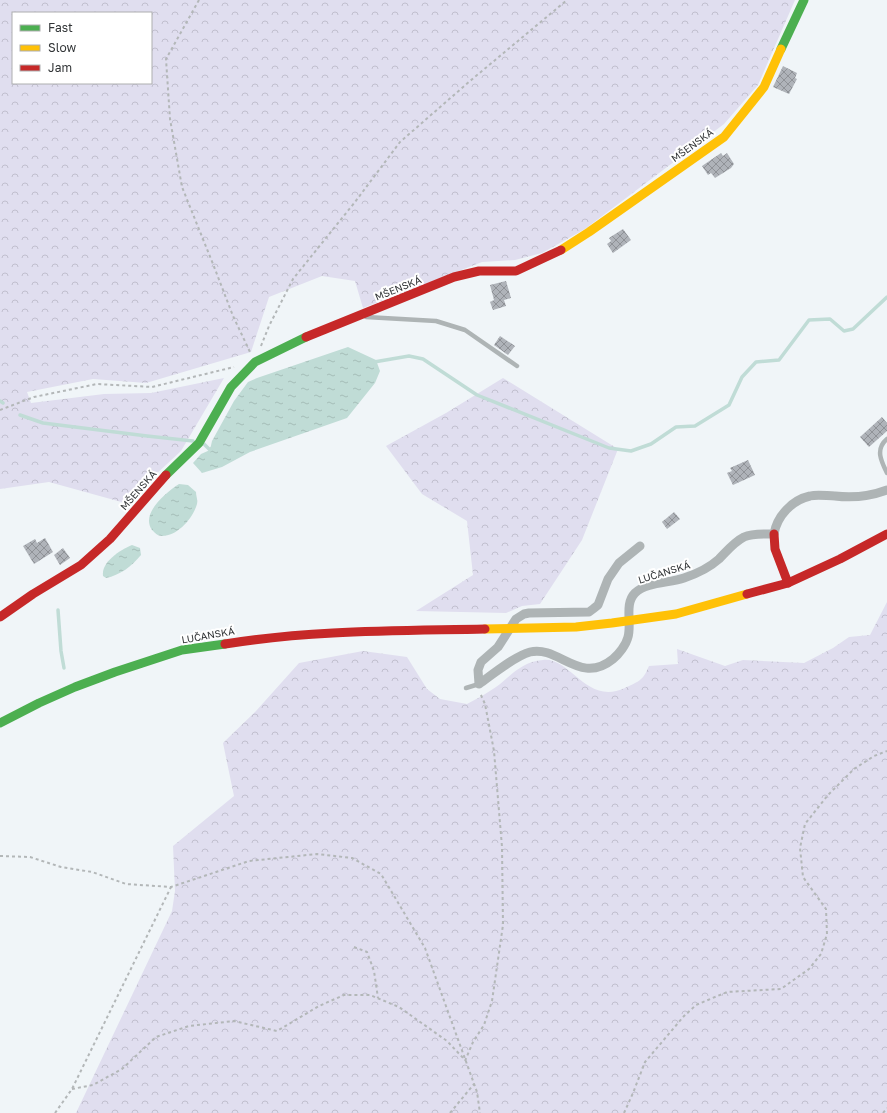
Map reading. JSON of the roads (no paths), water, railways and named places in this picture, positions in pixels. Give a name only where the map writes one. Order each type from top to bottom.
[{"type":"street","name":"MŠENSKÁ","points":[[0,617],[33,594],[81,565],[110,539],[163,477],[199,443],[231,387],[255,362],[298,340],[454,278],[479,271],[516,271],[556,253],[589,232],[716,142],[735,124],[764,87],[804,0]]},
{"type":"street","points":[[788,583],[775,549],[774,534],[780,517],[787,508],[810,496],[820,495],[836,497],[868,495],[887,490]]},
{"type":"street","name":"LUČANSKÁ","points":[[479,684],[520,656],[531,652],[542,651],[578,666],[600,666],[613,659],[625,645],[628,637],[629,606],[635,593],[643,588],[672,582],[700,572],[717,560],[736,543],[752,534],[774,534]]},
{"type":"street","name":"LUČANSKÁ","points":[[0,723],[81,685],[182,650],[261,638],[337,633],[576,627],[676,614],[788,583],[840,559],[887,534]]},
{"type":"street","points":[[479,684],[479,666],[484,659],[498,647],[516,619],[529,613],[589,612],[598,605],[608,579],[619,563],[640,546]]},
{"type":"lane","points":[[356,317],[436,321],[465,330],[517,366]]},
{"type":"lane","points":[[887,439],[882,445],[880,454],[887,472]]},
{"type":"lane","points":[[466,688],[479,684]]},
{"type":"water","points":[[348,347],[376,360],[380,371],[375,383],[347,418],[250,452],[222,467],[202,473],[193,463],[201,454],[210,450],[212,441],[234,401],[248,382]]},
{"type":"water","points":[[179,484],[188,485],[196,492],[197,502],[195,509],[192,515],[179,530],[168,535],[159,535],[152,530],[149,523],[149,517],[156,504]]},
{"type":"water","points":[[132,545],[140,548],[141,555],[129,567],[116,575],[106,578],[103,576],[103,571],[108,561],[117,553]]},
{"type":"waterway","points":[[374,362],[409,356],[423,359],[477,395],[609,448],[631,451],[651,444],[676,427],[695,426],[729,405],[742,377],[756,362],[779,360],[809,320],[830,319],[844,331],[853,329],[887,297]]},
{"type":"waterway","points":[[20,415],[43,423],[193,441]]},
{"type":"waterway","points":[[204,444],[210,450],[212,448]]},
{"type":"waterway","points":[[58,610],[61,651],[64,668]]}]
